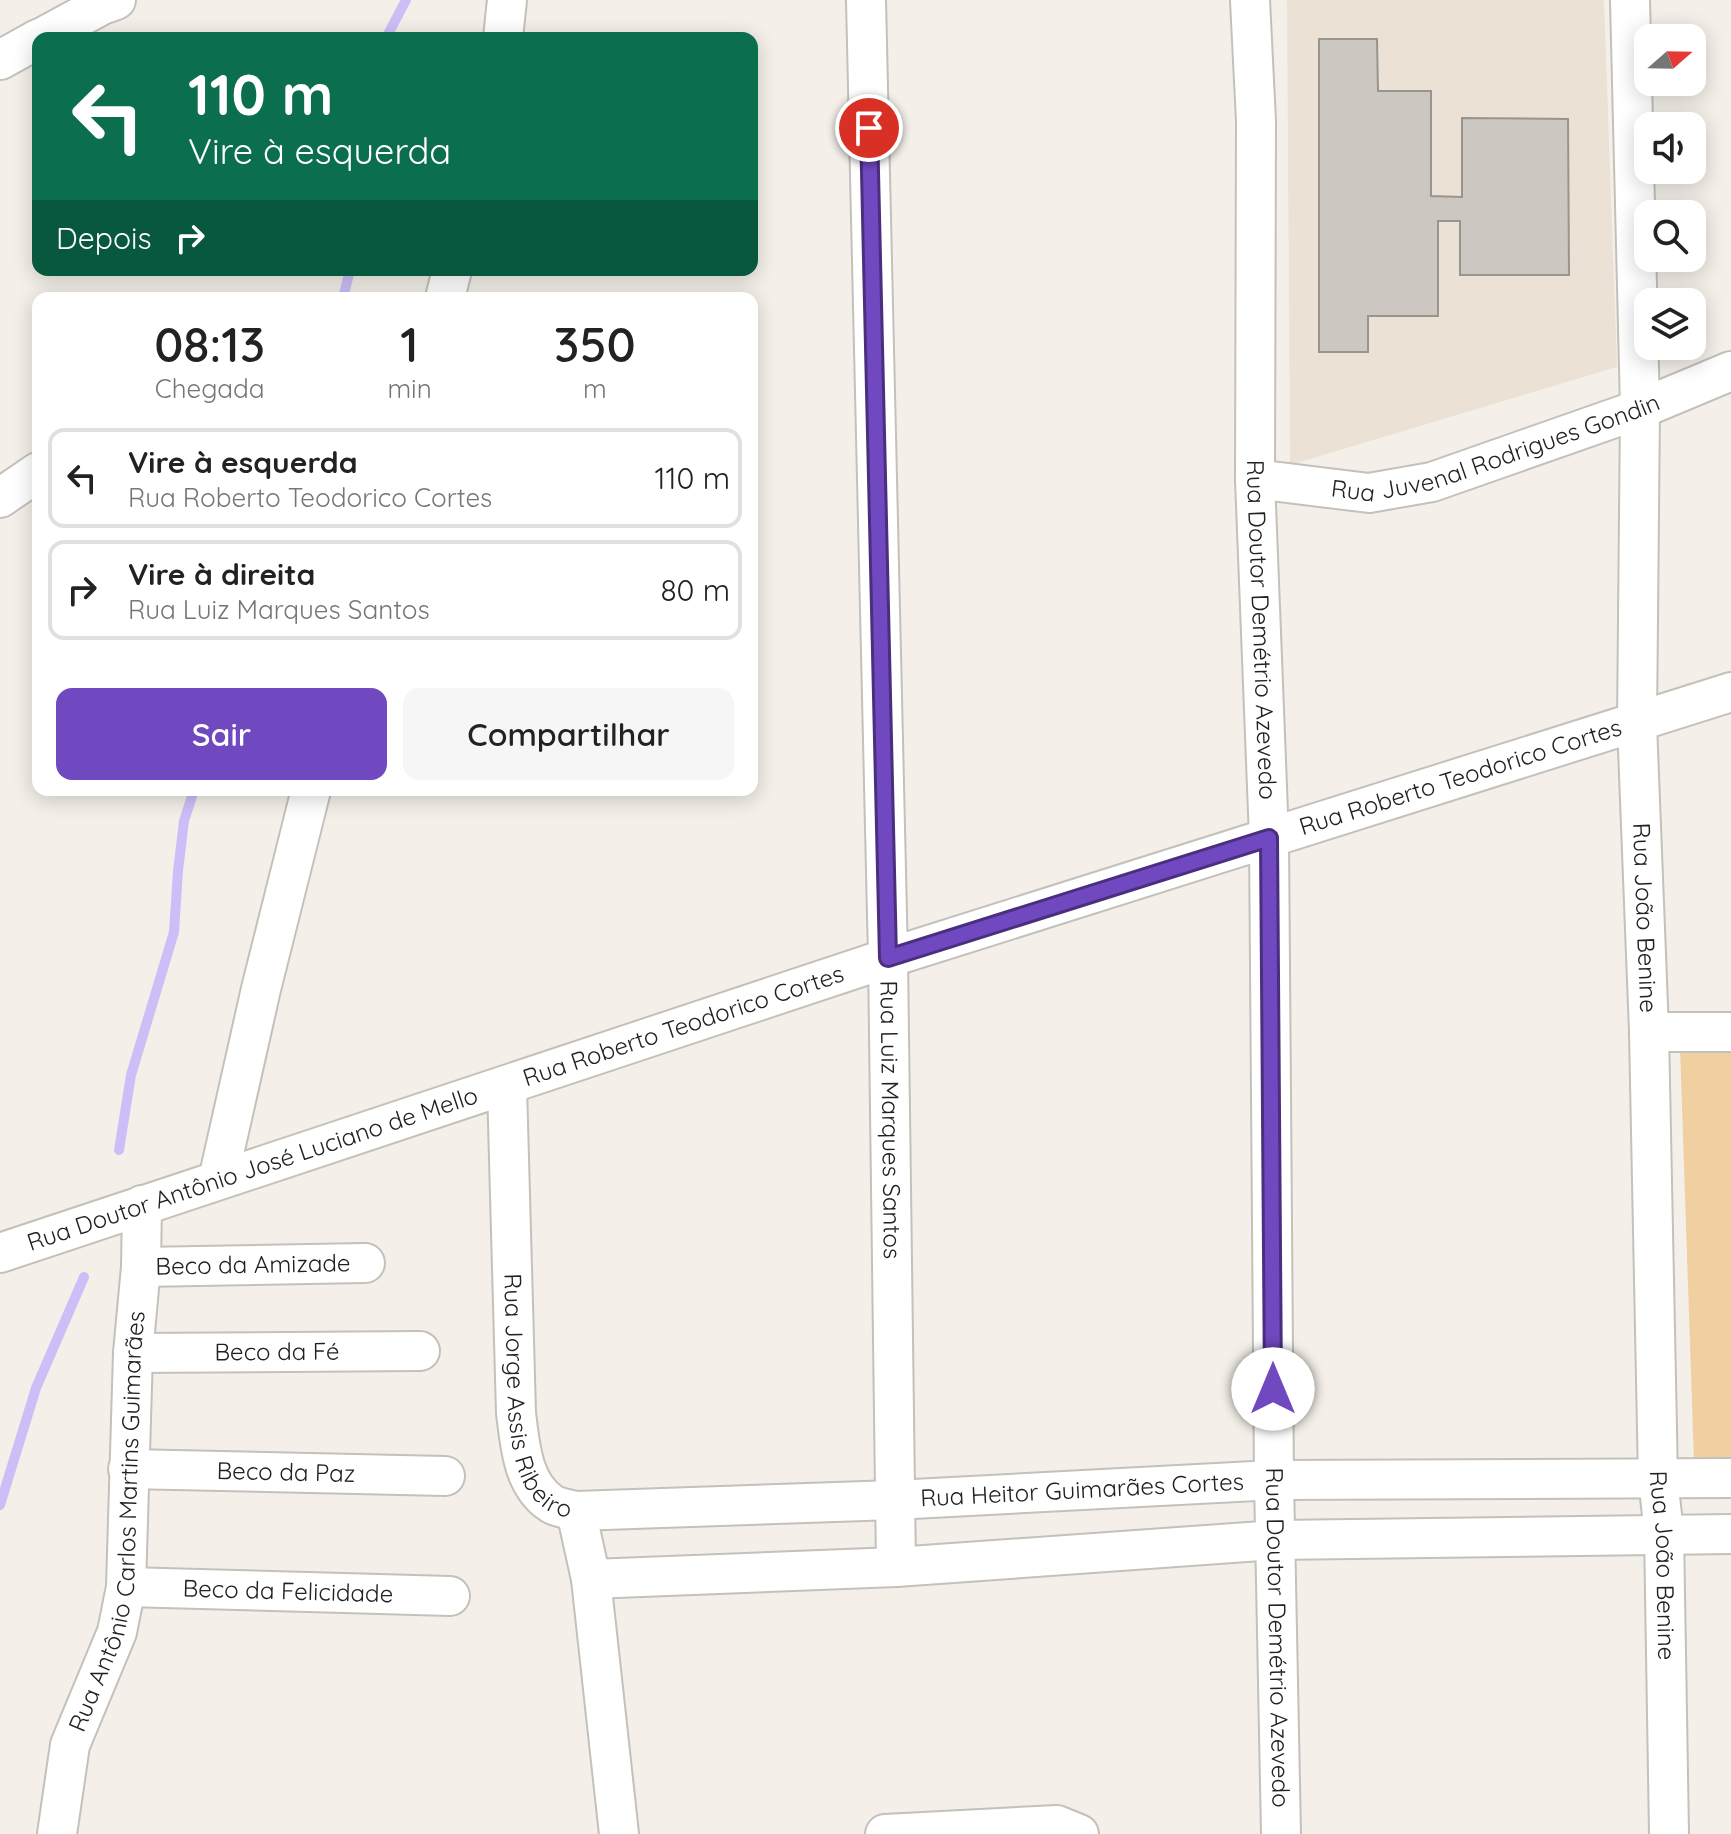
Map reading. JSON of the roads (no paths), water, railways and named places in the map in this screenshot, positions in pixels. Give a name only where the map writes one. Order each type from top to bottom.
[{"type":"street","points":[[504,32],[507,0]]},
{"type":"street","name":"Rua Luiz Marques Santos","points":[[866,0],[888,958],[896,1567]]},
{"type":"street","name":"Rua Doutor Demétrio Azevedo","points":[[1250,0],[1256,121],[1255,479],[1269,838],[1274,1480],[1281,1834]]},
{"type":"street","name":"Rua João Benine","points":[[1630,0],[1640,409],[1637,723],[1649,1032],[1658,1479],[1664,1533],[1669,1834]]},
{"type":"street","points":[[52,32],[106,2]]},
{"type":"street","points":[[0,60],[32,43]]},
{"type":"street","name":"Rua Juvenal Rodrigues Gondin","points":[[1255,479],[1369,493],[1432,482],[1640,409],[1731,371]]},
{"type":"street","points":[[0,498],[32,476]]},
{"type":"street","name":"Rua Roberto Teodorico Cortes","points":[[507,1086],[888,958],[1731,692]]},
{"type":"street","points":[[218,1180],[310,796]]},
{"type":"street","points":[[1649,1032],[1731,1032]]},
{"type":"street","name":"Rua Doutor Antônio José Luciano de Mello","points":[[0,1253],[507,1086]]},
{"type":"street","name":"Rua Jorge Assis Ribeiro","points":[[507,1086],[516,1413],[522,1456],[530,1478],[543,1496],[554,1505],[576,1511],[591,1579],[619,1834]]},
{"type":"street","name":"Rua Antônio Carlos Martins Guimarães","points":[[57,1834],[70,1745],[117,1632],[126,1587],[128,1469],[142,1205]]},
{"type":"street","name":"Beco da Amizade","points":[[141,1267],[365,1263]]},
{"type":"street","name":"Beco da Fé","points":[[133,1353],[420,1351]]},
{"type":"street","name":"Beco da Paz","points":[[128,1469],[445,1476]]},
{"type":"street","name":"Rua Heitor Guimarães Cortes","points":[[576,1511],[894,1500],[1274,1480],[1731,1478]]},
{"type":"street","points":[[591,1579],[896,1567],[1276,1540],[1731,1534]]},
{"type":"street","name":"Beco da Felicidade","points":[[126,1587],[450,1596]]},
{"type":"street","points":[[885,1834],[1057,1825],[1079,1834]]},
{"type":"waterway","points":[[389,32],[406,0]]},
{"type":"waterway","points":[[344,292],[348,276]]},
{"type":"waterway","points":[[119,1150],[131,1075],[174,932],[184,821],[192,796]]},
{"type":"waterway","points":[[0,1505],[36,1388],[84,1277]]}]
